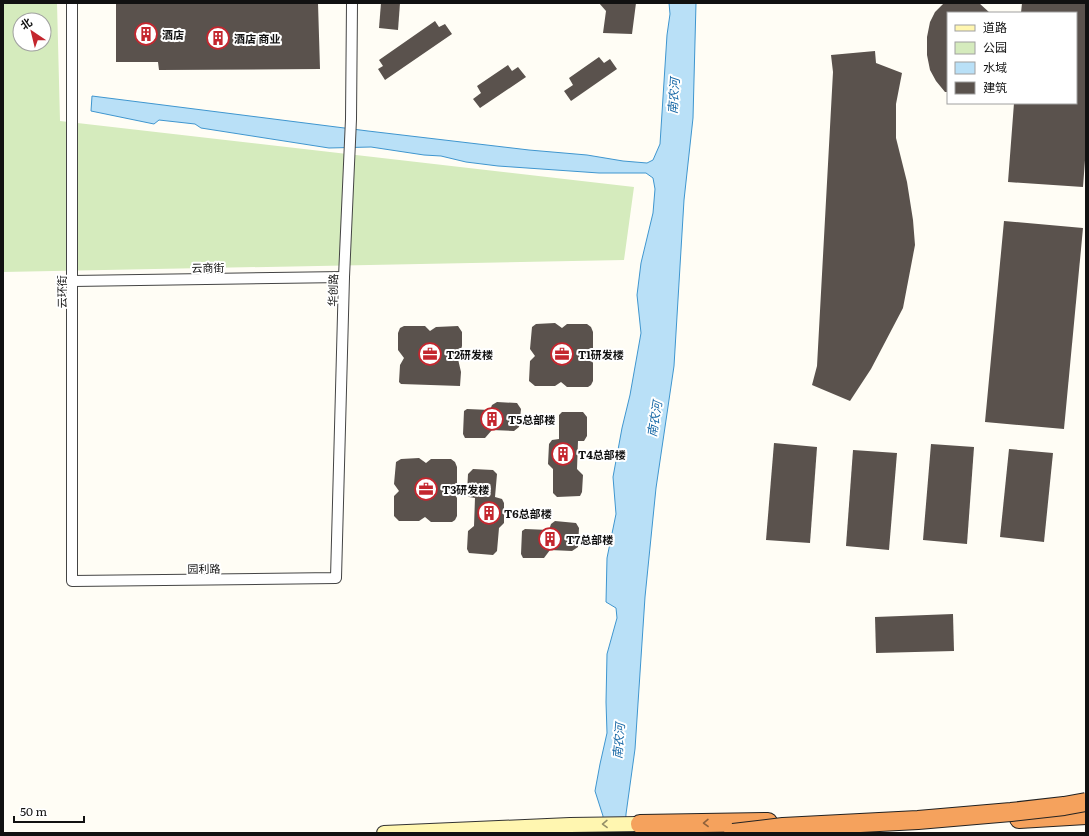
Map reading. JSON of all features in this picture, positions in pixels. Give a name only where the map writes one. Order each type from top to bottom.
[{"type":"highway","points":[[733,833],[783,827],[918,820],[1011,812],[1086,802]]},
{"type":"highway","points":[[640,824],[998,820],[1086,815]]},
{"type":"street","name":"云环街","points":[[72,3],[72,581]]},
{"type":"street","name":"华创路","points":[[336,578],[344,277],[351,119],[352,3]]},
{"type":"street","name":"云商街","points":[[73,281],[344,277]]},
{"type":"street","name":"园利路","points":[[72,581],[336,578]]},
{"type":"street","points":[[384,833],[570,825],[640,824]]},
{"type":"green space","points":[[3,3],[57,3],[60,121],[634,187],[624,260],[3,272]]},
{"type":"water","name":"南农河","points":[[669,3],[696,3],[693,118],[684,200],[674,366],[656,488],[645,597],[635,749],[626,814],[625,833],[601,833],[603,816],[595,791],[607,733],[607,654],[617,618],[616,608],[606,602],[607,558],[616,514],[613,477],[641,333],[637,295],[641,263],[653,213],[655,189],[653,178],[646,173],[599,173],[498,166],[466,162],[441,156],[371,147],[329,148],[201,128],[195,124],[159,120],[154,124],[91,111],[92,96],[368,131],[647,163],[653,160],[660,144],[667,35],[670,14]]},
{"type":"building","points":[[116,3],[318,3],[320,69],[159,70],[158,62],[116,62]]},
{"type":"building","points":[[381,3],[400,3],[398,30],[379,28]]},
{"type":"building","points":[[599,3],[636,3],[632,34],[603,33],[606,11]]},
{"type":"building","points":[[944,3],[979,3],[989,12],[947,12],[947,92],[945,92],[936,81],[930,70],[927,55],[927,37],[930,22],[935,12]]},
{"type":"building","points":[[1022,3],[1086,3],[1086,147],[1083,187],[1008,182],[1014,104],[1077,104],[1077,12],[1021,12]]},
{"type":"building","points":[[435,21],[439,27],[445,24],[452,34],[385,80],[378,69],[383,66],[379,60]]},
{"type":"building","points":[[875,51],[876,63],[902,73],[896,104],[896,138],[907,182],[915,245],[903,308],[871,369],[850,401],[812,385],[817,366],[833,72],[831,55]]},
{"type":"building","points":[[599,57],[604,63],[610,59],[617,69],[571,101],[564,91],[573,85],[569,78]]},
{"type":"building","points":[[508,65],[512,71],[518,67],[526,77],[480,108],[473,99],[481,93],[477,86]]},
{"type":"building","points":[[1004,221],[1083,228],[1064,429],[985,422]]},
{"type":"building","name":"T1研发楼","points":[[555,323],[562,328],[567,324],[587,324],[591,327],[593,332],[593,351],[589,356],[593,363],[593,381],[588,387],[567,387],[561,382],[555,386],[535,386],[529,381],[530,361],[535,356],[530,349],[532,327],[536,324]]},
{"type":"building","name":"T2研发楼","points":[[404,326],[425,326],[430,331],[436,327],[458,326],[462,332],[462,346],[458,359],[461,372],[460,386],[401,384],[399,382],[400,365],[404,358],[398,350],[398,333],[400,328]]},
{"type":"building","name":"T5总部楼","points":[[497,402],[517,403],[521,409],[519,427],[514,431],[492,430],[485,438],[465,438],[463,434],[464,411],[467,409],[490,410],[492,405]]},
{"type":"building","name":"T4总部楼","points":[[562,412],[583,412],[587,417],[587,436],[584,441],[578,441],[577,469],[583,475],[582,492],[580,496],[557,497],[553,493],[553,469],[548,464],[549,444],[552,440],[559,439],[559,415]]},
{"type":"building","points":[[774,443],[817,447],[810,543],[766,540]]},
{"type":"building","points":[[931,444],[974,447],[967,544],[923,540]]},
{"type":"building","points":[[1009,449],[1053,453],[1044,542],[1000,537]]},
{"type":"building","points":[[853,450],[897,453],[889,550],[846,546]]},
{"type":"building","name":"T3研发楼","points":[[419,458],[426,463],[431,459],[451,459],[455,462],[457,467],[457,486],[453,491],[457,498],[457,516],[452,522],[431,522],[425,517],[419,521],[399,521],[394,516],[394,496],[399,491],[394,484],[396,462],[401,459]]},
{"type":"building","name":"T6总部楼","points":[[473,469],[493,470],[497,474],[495,497],[502,499],[504,503],[504,523],[499,528],[497,551],[493,555],[469,553],[467,549],[468,531],[474,526],[475,498],[469,497],[467,493],[468,474]]},
{"type":"building","name":"T7总部楼","points":[[555,521],[576,523],[579,528],[578,547],[572,551],[550,550],[544,558],[523,558],[521,554],[522,531],[525,529],[549,530],[551,524]]},
{"type":"building","points":[[953,614],[954,651],[876,653],[875,617]]},
{"type":"place","name":"酒店","points":[[146,34]]},
{"type":"place","name":"酒店 商业","points":[[218,38]]},
{"type":"place","name":"T2研发楼","points":[[430,354]]},
{"type":"place","name":"T1研发楼","points":[[562,354]]},
{"type":"place","name":"T5总部楼","points":[[492,419]]},
{"type":"place","name":"T4总部楼","points":[[563,454]]},
{"type":"place","name":"T3研发楼","points":[[426,489]]},
{"type":"place","name":"T6总部楼","points":[[489,513]]},
{"type":"place","name":"T7总部楼","points":[[550,539]]}]
